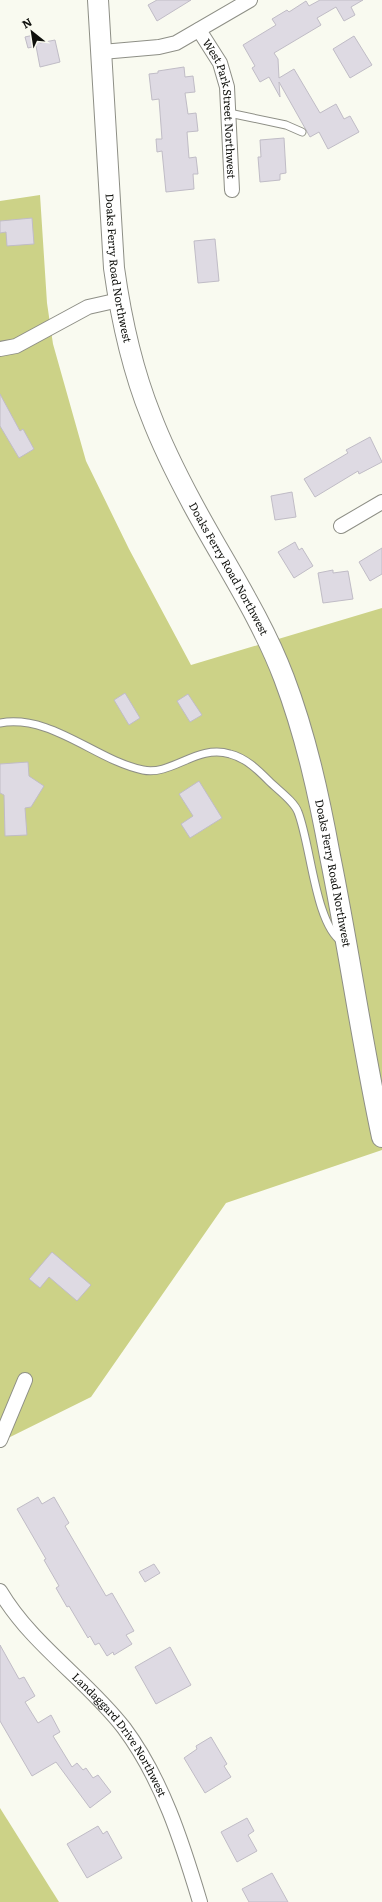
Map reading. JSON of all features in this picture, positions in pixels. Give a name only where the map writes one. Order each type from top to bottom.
[{"type":"main road","name":"Doaks Ferry Road Northwest","points":[[98,0],[111,228],[119,300],[131,353],[151,416],[192,502],[267,640],[284,677],[301,726],[317,786],[382,1138]]},
{"type":"street","points":[[102,52],[159,47],[176,43],[250,0]]},
{"type":"street","name":"West Park Street Northwest","points":[[200,30],[224,73],[227,87],[232,190]]},
{"type":"street","points":[[0,349],[5,350],[16,346],[88,307],[119,300]]},
{"type":"street","points":[[341,526],[382,502]]},
{"type":"street","points":[[0,1440],[25,1380]]},
{"type":"street","name":"Landaggard Drive Northwest","points":[[0,1592],[43,1646],[100,1701],[124,1729],[144,1760],[168,1808],[181,1839],[200,1902]]},
{"type":"lane","points":[[229,113],[286,125],[302,132]]},
{"type":"lane","points":[[0,723],[39,727],[76,740],[113,759],[143,770],[163,768],[213,751],[231,754],[246,761],[298,810],[314,871],[318,898],[335,937],[347,946]]},
{"type":"green space","points":[[40,195],[47,303],[53,344],[86,461],[129,549],[191,665],[382,608],[382,1150],[226,1203],[91,1397],[0,1442],[0,201]]},
{"type":"green space","points":[[0,1808],[59,1902],[0,1902]]},
{"type":"building","points":[[157,0],[191,0],[157,21],[148,5]]},
{"type":"building","points":[[320,0],[363,0],[351,7],[355,15],[344,21],[336,7],[317,18],[321,25],[274,53],[278,59],[279,78],[294,69],[320,113],[336,104],[344,119],[350,116],[359,132],[328,149],[319,132],[310,137],[279,82],[280,97],[269,77],[260,82],[252,68],[255,66],[243,45],[276,25],[272,19],[287,10],[289,12],[306,1],[309,6]]},
{"type":"building","points":[[38,34],[40,43],[55,40],[60,62],[40,67],[36,46],[28,48],[25,37]]},
{"type":"building","points":[[354,36],[372,65],[350,78],[333,49]]},
{"type":"building","points":[[184,67],[185,77],[193,76],[195,92],[185,93],[188,114],[196,113],[198,131],[187,132],[189,158],[196,157],[198,174],[193,174],[194,189],[166,192],[162,151],[157,152],[156,139],[162,139],[159,99],[152,100],[149,74]]},
{"type":"building","points":[[284,138],[286,173],[280,174],[280,180],[260,182],[258,157],[261,157],[260,140]]},
{"type":"building","points":[[32,218],[34,244],[7,246],[6,232],[0,233],[0,221]]},
{"type":"building","points":[[215,239],[219,281],[198,283],[194,241]]},
{"type":"building","points":[[0,394],[20,431],[23,429],[34,449],[19,458],[0,426]]},
{"type":"building","points":[[370,437],[382,462],[359,474],[358,471],[315,497],[304,479],[348,453],[346,450]]},
{"type":"building","points":[[292,492],[296,517],[275,520],[271,496]]},
{"type":"building","points":[[295,542],[299,550],[302,548],[313,566],[294,578],[278,552]]},
{"type":"building","points":[[382,548],[382,574],[370,581],[359,562]]},
{"type":"building","points":[[333,570],[333,573],[348,571],[353,599],[323,603],[318,573]]},
{"type":"building","points":[[125,693],[140,718],[129,725],[114,700]]},
{"type":"building","points":[[188,694],[202,715],[190,722],[177,701]]},
{"type":"building","points":[[28,762],[29,776],[44,786],[31,807],[25,808],[27,835],[5,836],[4,795],[0,793],[0,764]]},
{"type":"building","points":[[199,781],[222,818],[190,838],[181,824],[193,816],[179,794]]},
{"type":"building","points":[[52,1252],[91,1285],[77,1301],[49,1277],[40,1288],[29,1279]]},
{"type":"building","points":[[38,1497],[42,1504],[54,1497],[69,1523],[65,1526],[106,1596],[112,1593],[134,1631],[126,1635],[132,1644],[114,1655],[113,1652],[107,1656],[99,1643],[95,1645],[90,1636],[88,1638],[69,1606],[67,1607],[56,1588],[59,1586],[44,1560],[46,1559],[17,1509]]},
{"type":"building","points":[[154,1564],[160,1573],[145,1582],[139,1572]]},
{"type":"building","points":[[0,1645],[19,1679],[24,1677],[35,1696],[25,1702],[38,1723],[51,1715],[60,1732],[53,1736],[72,1767],[77,1763],[83,1770],[86,1768],[93,1778],[98,1775],[111,1792],[90,1808],[56,1762],[32,1776],[0,1721]]},
{"type":"building","points":[[170,1647],[191,1685],[156,1704],[135,1667]]},
{"type":"building","points":[[211,1737],[227,1764],[224,1766],[231,1777],[205,1793],[184,1758],[197,1749],[196,1746]]},
{"type":"building","points":[[247,1818],[254,1831],[248,1835],[257,1851],[237,1862],[221,1832]]},
{"type":"building","points":[[98,1826],[103,1834],[107,1831],[122,1858],[87,1878],[67,1844]]},
{"type":"building","points":[[272,1873],[288,1902],[249,1902],[242,1889]]}]
